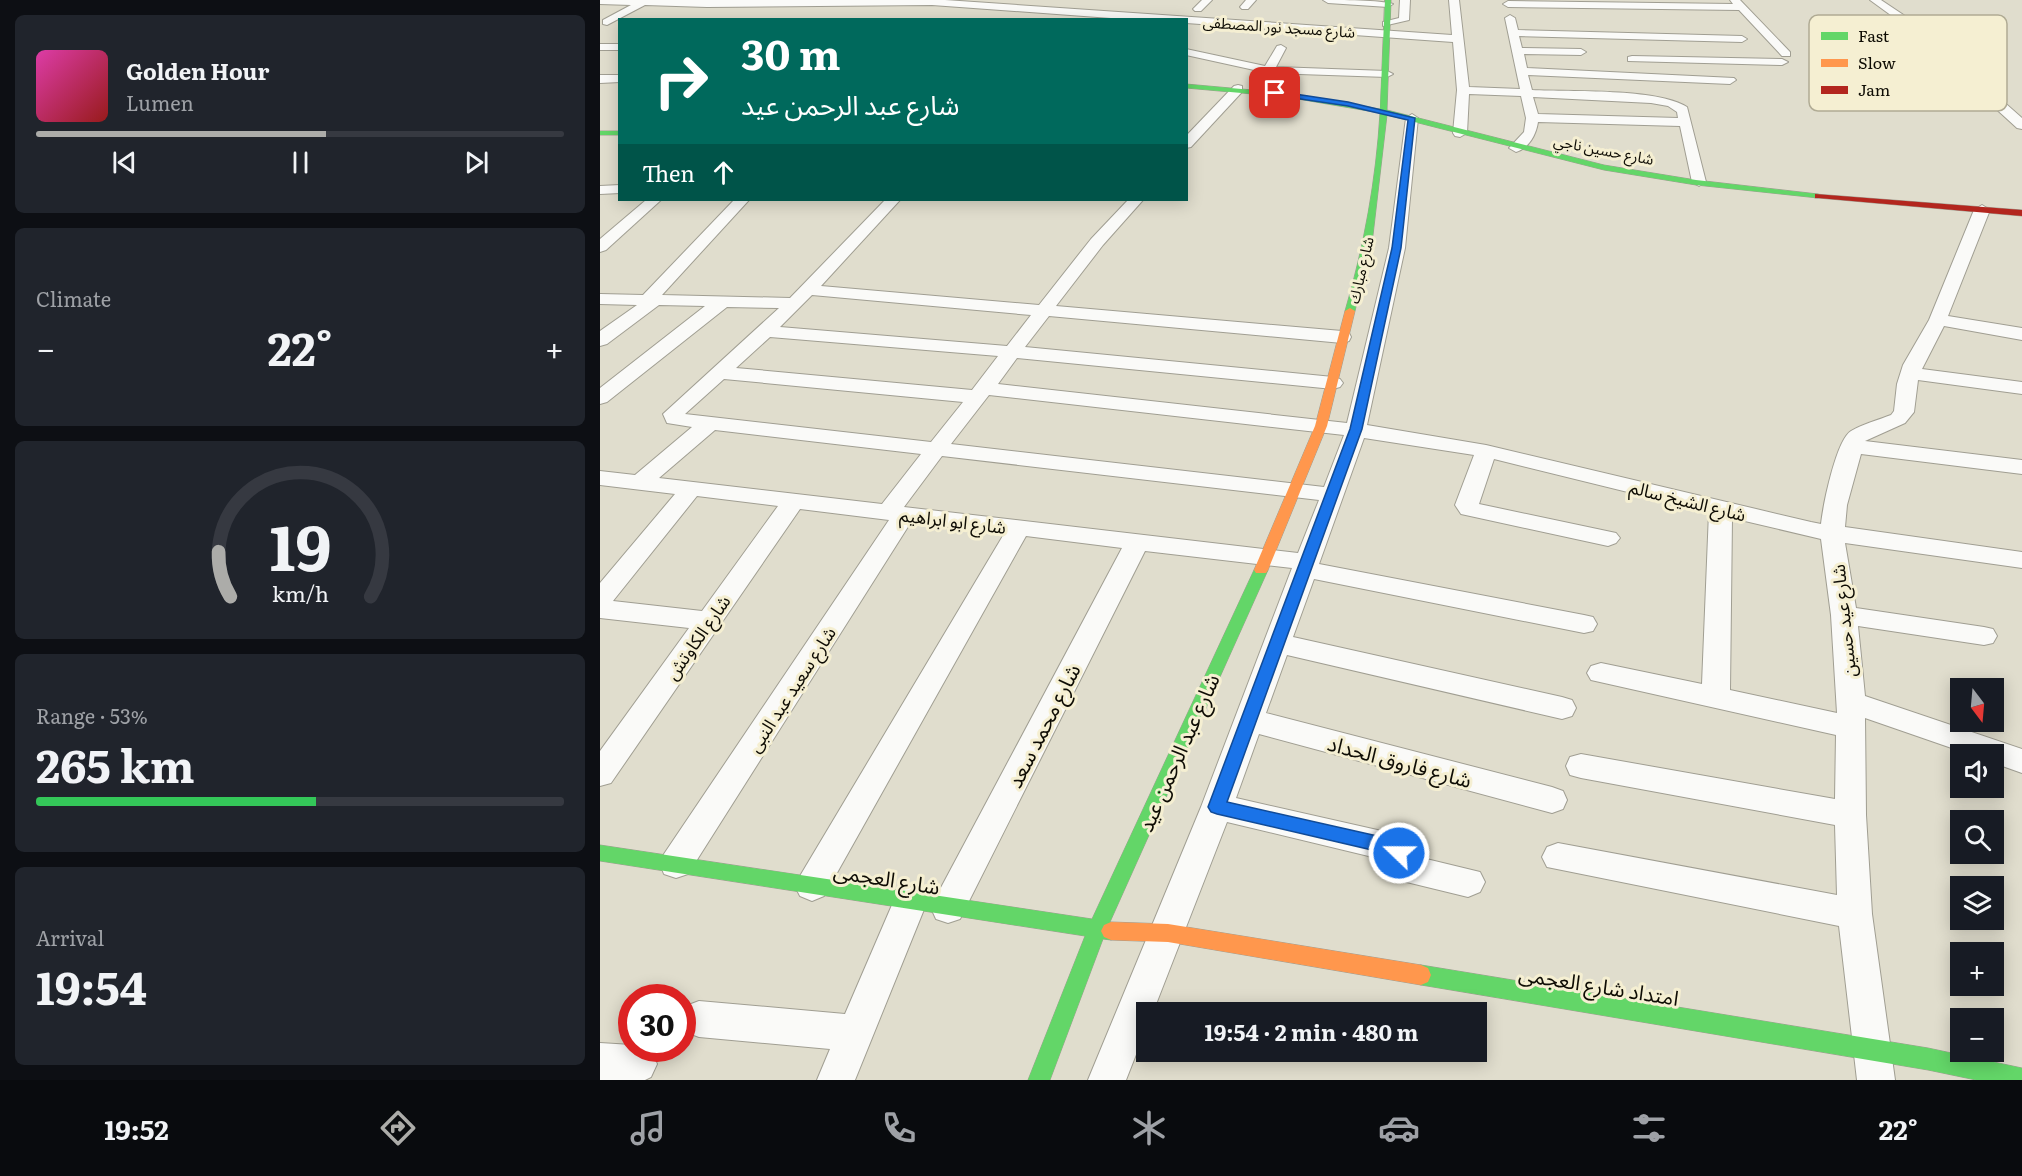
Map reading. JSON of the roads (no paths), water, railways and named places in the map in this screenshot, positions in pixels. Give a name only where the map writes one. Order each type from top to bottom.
[{"type":"street","points":[[1009,18],[1026,0]]},
{"type":"street","points":[[1063,11],[1074,0]]},
{"type":"street","points":[[1387,29],[1404,20],[1405,0]]},
{"type":"street","points":[[1454,0],[1463,90],[1460,133]]},
{"type":"street","points":[[1875,0],[1896,15]]},
{"type":"street","name":"شارع مسجد نور المصطفى","points":[[600,1],[642,3],[949,2],[974,6],[1187,16],[1322,29],[1387,29],[1457,39]]},
{"type":"street","points":[[835,13],[849,1]]},
{"type":"street","points":[[799,12],[816,2]]},
{"type":"street","points":[[882,12],[919,12],[932,2]]},
{"type":"street","points":[[1322,29],[1331,7],[1388,2]]},
{"type":"street","name":"شارع مبارك","points":[[1321,426],[1342,338],[1357,290],[1369,233],[1385,112],[1388,2]]},
{"type":"street","points":[[1507,2],[1573,5],[1738,4],[1784,58],[1764,61],[1632,59]]},
{"type":"street","points":[[1507,2],[1515,17],[1513,33],[1532,118],[1530,133],[1516,148]]},
{"type":"street","points":[[603,22],[642,3]]},
{"type":"street","points":[[737,15],[766,3]]},
{"type":"street","points":[[1678,4],[1690,29],[1713,60]]},
{"type":"street","points":[[1187,16],[1208,5]]},
{"type":"street","points":[[1573,5],[1578,19]]},
{"type":"street","points":[[1102,13],[1112,7]]},
{"type":"street","points":[[1228,21],[1257,12]]},
{"type":"street","points":[[1513,33],[1636,36],[1690,29],[1742,39]]},
{"type":"street","points":[[1636,36],[1646,59]]},
{"type":"street","points":[[600,47],[618,47]]},
{"type":"street","points":[[1268,70],[1281,48]]},
{"type":"street","points":[[1196,51],[1268,70],[1387,74]]},
{"type":"street","points":[[1518,51],[1581,52]]},
{"type":"street","points":[[1764,61],[1780,76]]},
{"type":"street","points":[[1523,71],[1730,80]]},
{"type":"street","points":[[600,79],[618,78]]},
{"type":"street","name":"شارع حسين ناجي","points":[[1188,86],[1238,89],[1312,98],[1412,118],[1516,148],[1603,166],[1699,182],[2022,213]]},
{"type":"street","points":[[1188,142],[1238,89]]},
{"type":"street","points":[[1463,90],[1662,100],[1679,106],[1699,182]]},
{"type":"street","points":[[2006,111],[2022,125]]},
{"type":"street","name":"شارع مبارك","points":[[1356,429],[1399,235],[1412,118]]},
{"type":"street","points":[[1532,118],[1685,122]]},
{"type":"street","points":[[600,133],[618,133]]},
{"type":"street","points":[[600,190],[618,189]]},
{"type":"street","points":[[600,248],[653,201]]},
{"type":"street","points":[[600,340],[651,300],[741,201]]},
{"type":"street","points":[[892,201],[810,290],[722,373],[678,409],[673,414],[674,419],[1333,495]]},
{"type":"street","name":"شارع سعيد عبد النبى","points":[[676,864],[936,450],[1097,242],[1135,201]]},
{"type":"street","points":[[1982,210],[1938,320],[1911,373],[1904,412],[1898,419],[1857,436],[1852,446],[2021,470]]},
{"type":"street","points":[[1369,233],[1399,235]]},
{"type":"street","points":[[810,290],[1046,309],[1342,338]]},
{"type":"street","points":[[600,299],[796,303]]},
{"type":"street","points":[[600,399],[723,301]]},
{"type":"street","points":[[1938,320],[2022,334]]},
{"type":"street","points":[[766,331],[1333,383]]},
{"type":"street","name":"شارع الشيخ سالم","points":[[722,373],[981,392],[1356,429],[1486,451],[1832,534],[2022,560]]},
{"type":"street","points":[[1911,373],[2022,388]]},
{"type":"street","points":[[640,483],[709,423]]},
{"type":"street","name":"شارع عبد الرحمن عيد","points":[[1039,1080],[1097,930],[1267,558],[1297,490],[1321,426]]},
{"type":"street","points":[[1107,1080],[1217,807],[1356,429]]},
{"type":"street","name":"شارع عيد حسين","points":[[1852,446],[1835,505],[1832,534],[1844,615],[1851,715],[1850,815],[1855,914],[1876,1080]]},
{"type":"street","points":[[1486,451],[1467,505],[1469,509],[1608,538]]},
{"type":"street","name":"شارع ابو ابراهيم","points":[[601,479],[1267,558],[1584,624]]},
{"type":"street","points":[[600,600],[691,489]]},
{"type":"street","name":"شارع الكاوتش","points":[[600,774],[794,501]]},
{"type":"street","points":[[1716,698],[1721,508]]},
{"type":"street","points":[[812,886],[1019,528]]},
{"type":"street","name":"شارع محمد سعد","points":[[948,908],[1137,542]]},
{"type":"street","points":[[600,609],[708,621]]},
{"type":"street","points":[[1844,615],[1984,636]]},
{"type":"street","points":[[1277,644],[1562,708]]},
{"type":"street","points":[[1601,673],[1716,698],[1851,715],[2021,762]]},
{"type":"street","name":"شارع فاروق الحداد","points":[[1249,720],[1552,800]]},
{"type":"street","points":[[1581,766],[1850,815]]},
{"type":"street","points":[[1217,807],[1395,848],[1399,850],[1396,863],[1398,867],[1468,882]]},
{"type":"street","name":"شارع العجمى","points":[[601,855],[676,864],[1097,930],[1168,933]]},
{"type":"street","points":[[1558,857],[1855,914]]},
{"type":"street","points":[[836,1080],[910,902]]},
{"type":"street","name":"امتداد شارع العجمى","points":[[1168,933],[1953,1062],[2022,1079]]},
{"type":"street","points":[[699,1019],[855,1033]]},
{"type":"street","points":[[600,1062],[638,1064]]}]
